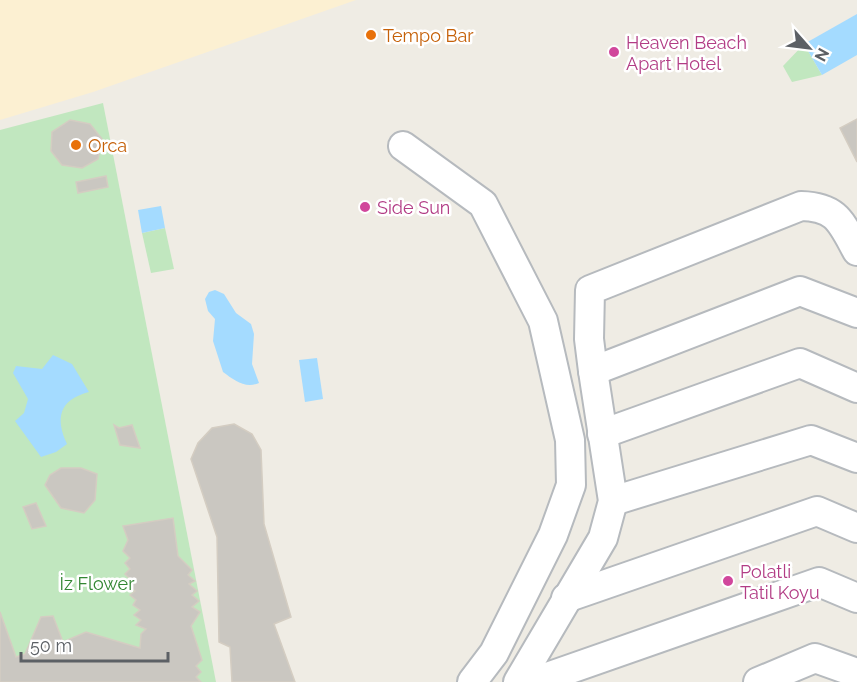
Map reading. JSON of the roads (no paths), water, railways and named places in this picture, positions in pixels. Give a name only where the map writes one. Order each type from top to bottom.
[{"type":"street","points":[[403,146],[483,204],[543,321],[570,440],[571,485],[553,536],[494,653],[471,682]]},
{"type":"street","points":[[518,682],[603,538],[613,501],[592,371],[589,339],[590,290],[801,206],[820,207],[837,216],[857,251]]},
{"type":"street","points":[[592,371],[800,291],[857,313]]},
{"type":"street","points":[[602,434],[800,363],[857,388]]},
{"type":"street","points":[[613,501],[812,440],[857,458]]},
{"type":"street","points":[[566,598],[817,511],[857,528]]},
{"type":"street","points":[[532,682],[819,582],[857,598]]},
{"type":"street","points":[[758,682],[815,658],[857,673]]},
{"type":"water","points":[[857,14],[857,55],[822,75],[804,44]]},
{"type":"water","points":[[161,206],[165,228],[142,233],[138,210]]},
{"type":"water","points":[[215,290],[224,294],[236,313],[251,324],[254,334],[252,364],[259,383],[244,384],[223,372],[213,341],[215,319],[208,311],[205,299],[209,292]]},
{"type":"water","points":[[53,355],[72,364],[89,392],[71,400],[62,411],[61,426],[67,444],[56,452],[41,457],[15,421],[24,413],[28,399],[13,373],[16,366],[42,369]]},
{"type":"water","points":[[317,358],[323,399],[305,402],[299,360]]},
{"type":"place","name":"Tempo Bar","points":[[371,35]]},
{"type":"place","name":"Heaven Beach Apart Hotel","points":[[614,52]]},
{"type":"place","name":"Orca","points":[[76,145]]},
{"type":"place","name":"Side Sun","points":[[365,207]]},
{"type":"place","name":"Polatli Tatil Koyu","points":[[728,581]]},
{"type":"park label","name":"İz Flower","points":[[97,583]]}]
